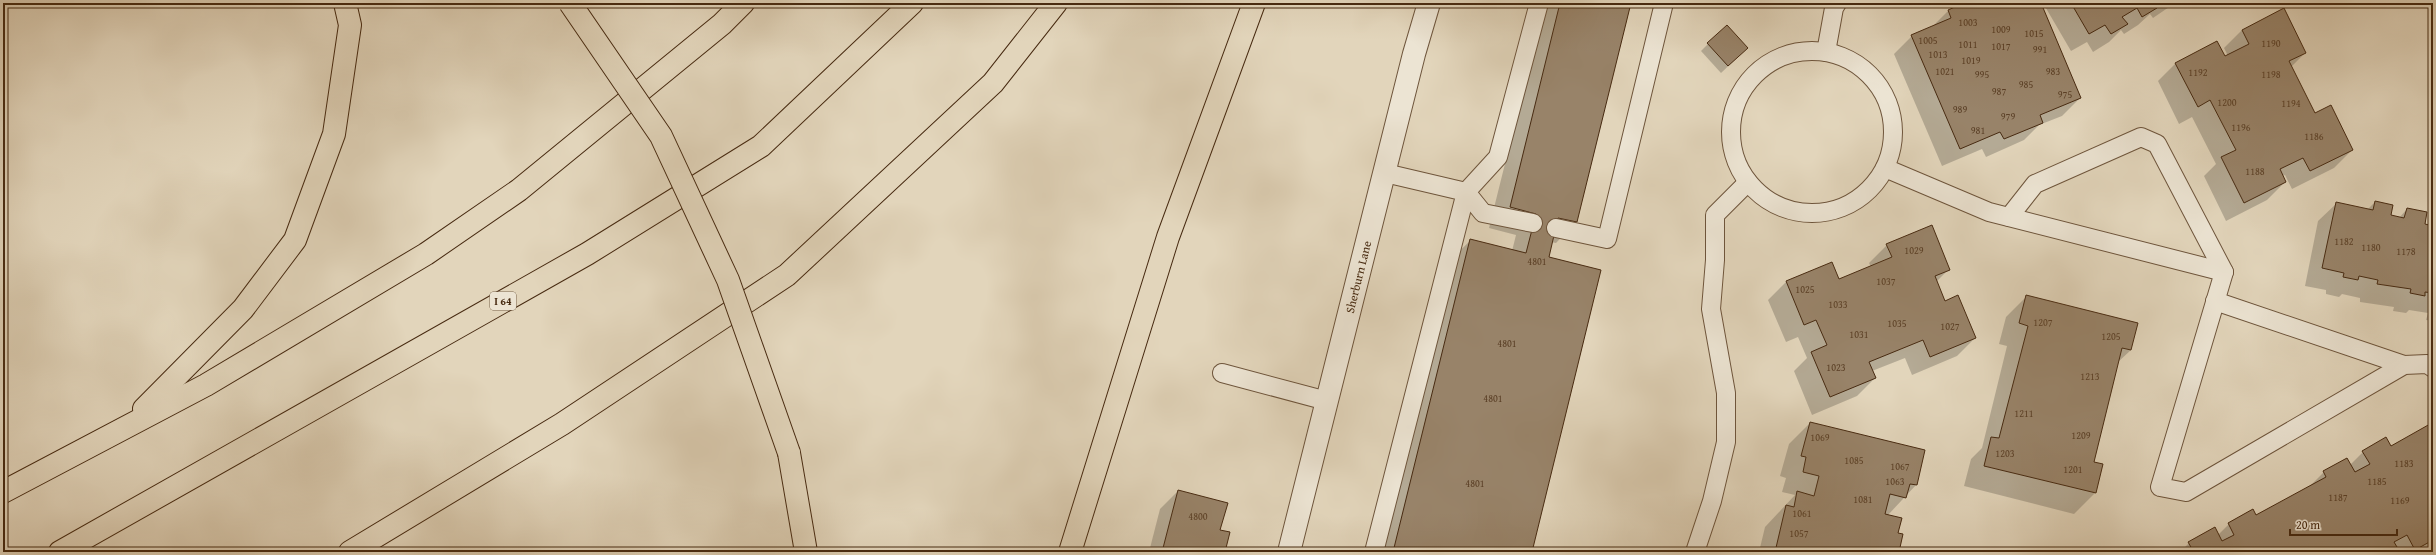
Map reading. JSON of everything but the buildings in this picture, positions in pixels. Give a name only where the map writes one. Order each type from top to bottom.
[{"type":"highway","points":[[127,425],[243,309],[294,240],[334,134],[350,25],[345,3]]},
{"type":"highway","points":[[570,3],[661,136],[728,280],[789,453],[806,552]]},
{"type":"highway","points":[[3,492],[127,425],[206,385],[426,254],[519,190],[722,24],[743,3]]},
{"type":"highway","name":"I 64","points":[[60,552],[587,254],[761,146],[912,3]]},
{"type":"highway","points":[[350,552],[562,424],[787,275],[993,83],[1056,3]]},
{"type":"highway","points":[[1070,552],[1168,237],[1254,3]]},
{"type":"street","name":"Sherburn Lane","points":[[1289,552],[1384,173],[1429,3]]},
{"type":"lane","points":[[1374,552],[1466,192],[1498,157],[1539,3]]},
{"type":"lane","points":[[1556,228],[1607,239],[1664,3]]},
{"type":"lane","points":[[1826,52],[1834,5]]},
{"type":"lane","points":[[1802,51],[1826,52],[1850,60],[1865,71],[1885,94],[1892,118],[1893,144],[1885,168],[1869,190],[1847,205],[1820,213],[1793,211],[1768,201],[1748,182],[1736,161],[1731,137],[1733,113],[1742,90],[1758,71],[1778,58],[1802,51]]},
{"type":"lane","points":[[2009,217],[2035,184],[2141,137],[2157,144],[2224,272],[2160,486],[2186,492],[2404,365]]},
{"type":"lane","points":[[1885,168],[1989,212],[2224,272]]},
{"type":"lane","points":[[1384,173],[1466,192],[1483,213],[1533,223]]},
{"type":"lane","points":[[1695,552],[1712,501],[1726,442],[1726,393],[1711,309],[1715,260],[1714,215],[1748,182]]},
{"type":"lane","points":[[2215,301],[2404,365],[2427,364],[2433,368]]},
{"type":"lane","points":[[1222,373],[1327,401]]}]
